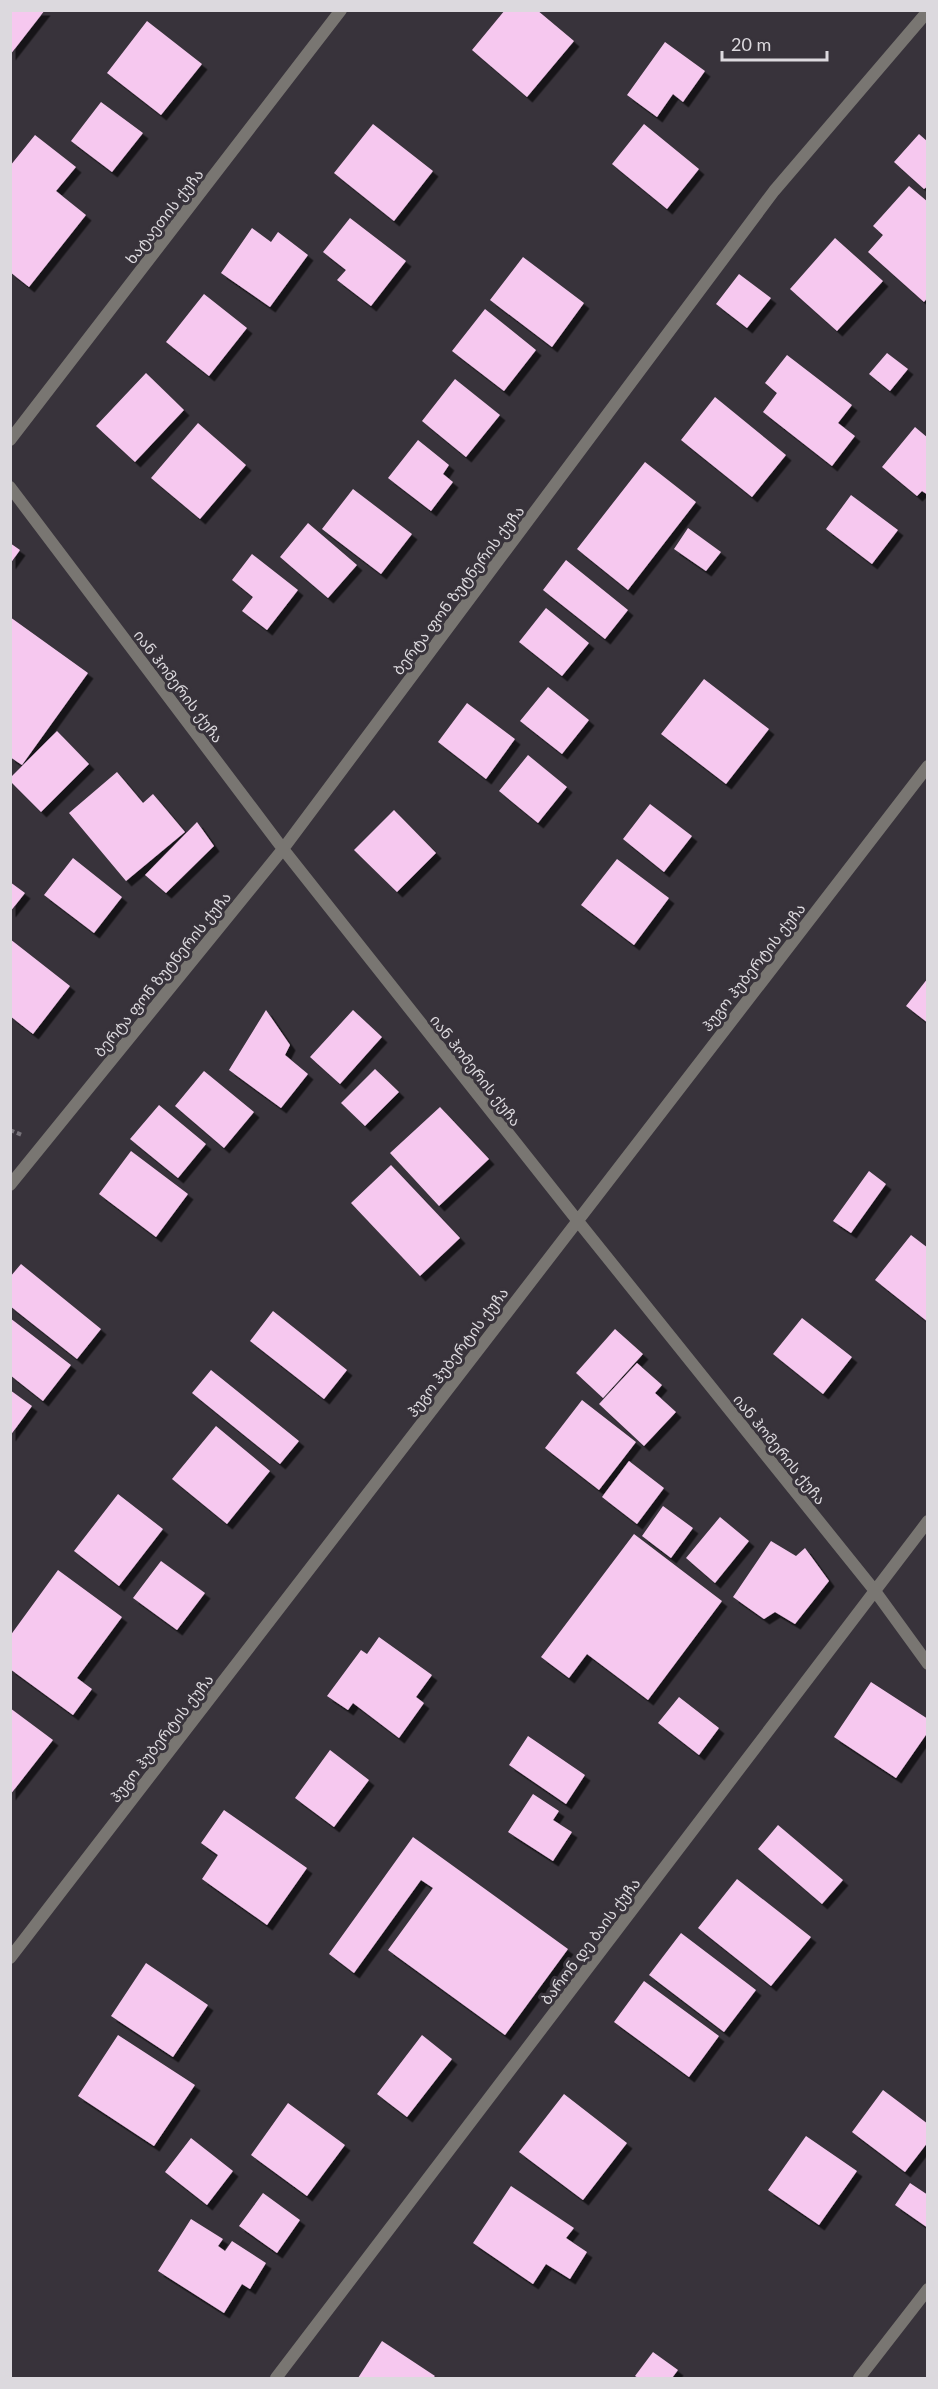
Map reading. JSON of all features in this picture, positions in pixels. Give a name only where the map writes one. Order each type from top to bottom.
[{"type":"street","name":"ხატაეთის ქუჩა","points":[[10,441],[341,10]]},
{"type":"street","name":"ბერტა ფონ ზუტნერის ქუჩა","points":[[10,1185],[283,849],[774,190],[927,11]]},
{"type":"street","name":"იან ჰომერის ქუჩა","points":[[10,487],[283,849],[577,1221],[875,1591],[927,1664]]},
{"type":"street","name":"ჰუგო ჰუბერტის ქუჩა","points":[[10,1958],[927,766]]},
{"type":"street","name":"ბარონ დე ბაის ქუჩა","points":[[276,2379],[927,1521]]},
{"type":"street","points":[[859,2379],[927,2289]]},
{"type":"building","points":[[10,10],[45,10],[10,55]]},
{"type":"building","points":[[505,10],[537,10],[574,41],[527,97],[472,50]]},
{"type":"building","points":[[147,21],[202,64],[161,115],[107,73]]},
{"type":"building","points":[[665,42],[705,71],[683,102],[673,94],[657,117],[627,95]]},
{"type":"building","points":[[101,102],[143,133],[112,172],[71,141]]},
{"type":"building","points":[[373,124],[433,171],[394,221],[334,173]]},
{"type":"building","points":[[644,124],[699,169],[667,209],[612,164]]},
{"type":"building","points":[[919,134],[928,142],[928,186],[924,189],[894,162]]},
{"type":"building","points":[[35,135],[76,167],[56,191],[86,215],[29,287],[10,272],[10,166]]},
{"type":"building","points":[[909,186],[928,202],[928,297],[924,302],[868,252],[883,235],[873,226]]},
{"type":"building","points":[[350,218],[406,261],[371,306],[337,280],[346,270],[323,252]]},
{"type":"building","points":[[252,228],[271,242],[278,232],[308,255],[270,307],[221,273]]},
{"type":"building","points":[[835,238],[883,281],[837,331],[790,289]]},
{"type":"building","points":[[523,257],[584,303],[552,347],[490,300]]},
{"type":"building","points":[[739,274],[771,298],[747,328],[716,304]]},
{"type":"building","points":[[204,294],[247,328],[209,376],[166,342]]},
{"type":"building","points":[[485,309],[536,350],[504,391],[452,351]]},
{"type":"building","points":[[887,353],[908,369],[890,391],[869,374]]},
{"type":"building","points":[[787,355],[852,405],[838,423],[855,436],[832,466],[763,412],[777,393],[765,383]]},
{"type":"building","points":[[146,373],[184,410],[135,462],[96,426]]},
{"type":"building","points":[[455,379],[500,415],[466,457],[422,421]]},
{"type":"building","points":[[715,397],[786,455],[752,497],[681,440]]},
{"type":"building","points":[[198,423],[246,465],[200,519],[151,478]]},
{"type":"building","points":[[915,427],[928,438],[928,495],[922,491],[917,496],[882,467]]},
{"type":"building","points":[[418,440],[449,465],[443,474],[453,482],[431,511],[388,478]]},
{"type":"building","points":[[645,462],[696,502],[628,590],[577,549]]},
{"type":"building","points":[[353,489],[412,534],[381,574],[322,529]]},
{"type":"building","points":[[851,495],[898,530],[872,564],[826,529]]},
{"type":"building","points":[[308,523],[357,565],[328,598],[280,557]]},
{"type":"building","points":[[688,528],[721,552],[706,571],[674,549]]},
{"type":"building","points":[[10,543],[20,550],[10,564]]},
{"type":"building","points":[[252,554],[298,590],[267,630],[242,611],[253,597],[232,580]]},
{"type":"building","points":[[566,560],[628,610],[605,639],[543,590]]},
{"type":"building","points":[[546,608],[589,643],[562,676],[519,642]]},
{"type":"building","points":[[10,617],[88,673],[22,765],[10,757]]},
{"type":"building","points":[[704,679],[769,729],[726,784],[661,734]]},
{"type":"building","points":[[548,687],[589,720],[562,754],[520,721]]},
{"type":"building","points":[[467,703],[515,739],[486,779],[438,742]]},
{"type":"building","points":[[57,731],[89,764],[41,812],[10,781],[10,778]]},
{"type":"building","points":[[528,755],[567,787],[538,823],[499,791]]},
{"type":"building","points":[[117,772],[143,803],[153,794],[185,832],[126,881],[69,813]]},
{"type":"building","points":[[650,804],[692,836],[664,872],[623,839]]},
{"type":"building","points":[[394,810],[436,853],[397,892],[354,850]]},
{"type":"building","points":[[197,822],[214,846],[166,893],[145,875]]},
{"type":"building","points":[[73,858],[122,897],[94,933],[44,895]]},
{"type":"building","points":[[617,859],[669,898],[634,945],[581,905]]},
{"type":"building","points":[[10,882],[25,893],[10,912]]},
{"type":"building","points":[[10,939],[70,986],[33,1034],[10,1016]]},
{"type":"building","points":[[928,978],[928,1023],[906,1006]]},
{"type":"building","points":[[266,1010],[290,1045],[285,1055],[308,1074],[281,1108],[229,1070]]},
{"type":"building","points":[[353,1010],[382,1037],[340,1084],[310,1057]]},
{"type":"building","points":[[375,1069],[399,1092],[365,1126],[341,1103]]},
{"type":"building","points":[[204,1071],[254,1112],[224,1148],[175,1106]]},
{"type":"building","points":[[159,1105],[206,1144],[178,1178],[130,1139]]},
{"type":"building","points":[[440,1107],[489,1159],[439,1206],[390,1153]]},
{"type":"building","points":[[131,1151],[188,1194],[156,1237],[99,1194]]},
{"type":"building","points":[[391,1165],[460,1238],[420,1276],[351,1203]]},
{"type":"building","points":[[869,1171],[886,1184],[851,1233],[833,1221]]},
{"type":"building","points":[[911,1235],[928,1248],[928,1322],[875,1280]]},
{"type":"building","points":[[21,1264],[101,1329],[77,1359],[10,1306],[10,1277]]},
{"type":"building","points":[[273,1311],[347,1370],[324,1399],[250,1341]]},
{"type":"building","points":[[10,1318],[71,1365],[43,1401],[10,1375]]},
{"type":"building","points":[[802,1318],[852,1357],[823,1394],[773,1354]]},
{"type":"building","points":[[615,1329],[643,1354],[603,1398],[576,1373]]},
{"type":"building","points":[[637,1363],[662,1385],[655,1393],[676,1412],[644,1446],[599,1404]]},
{"type":"building","points":[[211,1370],[299,1441],[280,1464],[192,1393]]},
{"type":"building","points":[[10,1390],[32,1406],[10,1436]]},
{"type":"building","points":[[582,1400],[636,1442],[599,1490],[545,1448]]},
{"type":"building","points":[[216,1426],[270,1471],[227,1524],[172,1479]]},
{"type":"building","points":[[629,1461],[664,1488],[637,1524],[602,1497]]},
{"type":"building","points":[[118,1494],[163,1529],[119,1586],[74,1551]]},
{"type":"building","points":[[663,1506],[693,1528],[671,1558],[642,1536]]},
{"type":"building","points":[[720,1517],[749,1541],[715,1583],[686,1558]]},
{"type":"building","points":[[634,1534],[722,1601],[648,1700],[587,1654],[569,1678],[541,1657]]},
{"type":"building","points":[[771,1541],[796,1556],[805,1548],[829,1581],[795,1624],[775,1612],[764,1619],[733,1597]]},
{"type":"building","points":[[161,1561],[205,1593],[177,1630],[133,1598]]},
{"type":"building","points":[[58,1570],[122,1617],[77,1678],[92,1689],[73,1715],[10,1669],[10,1636]]},
{"type":"building","points":[[379,1637],[432,1675],[416,1697],[424,1703],[399,1738],[353,1703],[348,1710],[327,1696],[361,1650],[367,1654]]},
{"type":"building","points":[[871,1682],[928,1719],[928,1732],[896,1778],[834,1737]]},
{"type":"building","points":[[679,1697],[719,1728],[699,1755],[658,1723]]},
{"type":"building","points":[[10,1708],[53,1740],[10,1795]]},
{"type":"building","points":[[528,1736],[585,1775],[566,1804],[509,1765]]},
{"type":"building","points":[[330,1750],[369,1780],[334,1827],[295,1798]]},
{"type":"building","points":[[533,1794],[559,1811],[553,1820],[572,1832],[553,1861],[508,1832]]},
{"type":"building","points":[[224,1810],[307,1868],[267,1925],[202,1879],[218,1855],[201,1843]]},
{"type":"building","points":[[778,1825],[843,1880],[822,1904],[758,1849]]},
{"type":"building","points":[[413,1837],[568,1949],[505,2035],[388,1950],[433,1888],[421,1880],[354,1973],[329,1954]]},
{"type":"building","points":[[737,1879],[811,1937],[771,1986],[698,1928]]},
{"type":"building","points":[[681,1933],[756,1990],[724,2032],[649,1975]]},
{"type":"building","points":[[146,1963],[208,2005],[173,2057],[111,2016]]},
{"type":"building","points":[[644,1981],[719,2036],[689,2077],[614,2022]]},
{"type":"building","points":[[118,2035],[195,2085],[154,2146],[78,2096]]},
{"type":"building","points":[[422,2035],[452,2059],[407,2117],[377,2094]]},
{"type":"building","points":[[883,2090],[928,2124],[928,2142],[905,2172],[852,2132]]},
{"type":"building","points":[[564,2094],[627,2143],[583,2200],[519,2152]]},
{"type":"building","points":[[288,2103],[345,2145],[307,2196],[251,2155]]},
{"type":"building","points":[[806,2136],[857,2171],[819,2225],[768,2190]]},
{"type":"building","points":[[191,2138],[233,2171],[207,2205],[165,2172]]},
{"type":"building","points":[[910,2183],[928,2195],[928,2228],[895,2205]]},
{"type":"building","points":[[511,2186],[574,2228],[566,2238],[587,2252],[570,2279],[546,2264],[533,2284],[473,2243]]},
{"type":"building","points":[[263,2193],[300,2220],[277,2253],[239,2226]]},
{"type":"building","points":[[191,2219],[223,2239],[218,2246],[225,2251],[232,2241],[266,2263],[250,2289],[242,2284],[224,2313],[158,2271]]},
{"type":"building","points":[[382,2341],[435,2376],[433,2378],[358,2378]]},
{"type":"building","points":[[653,2352],[678,2370],[672,2378],[638,2378],[635,2376]]}]
